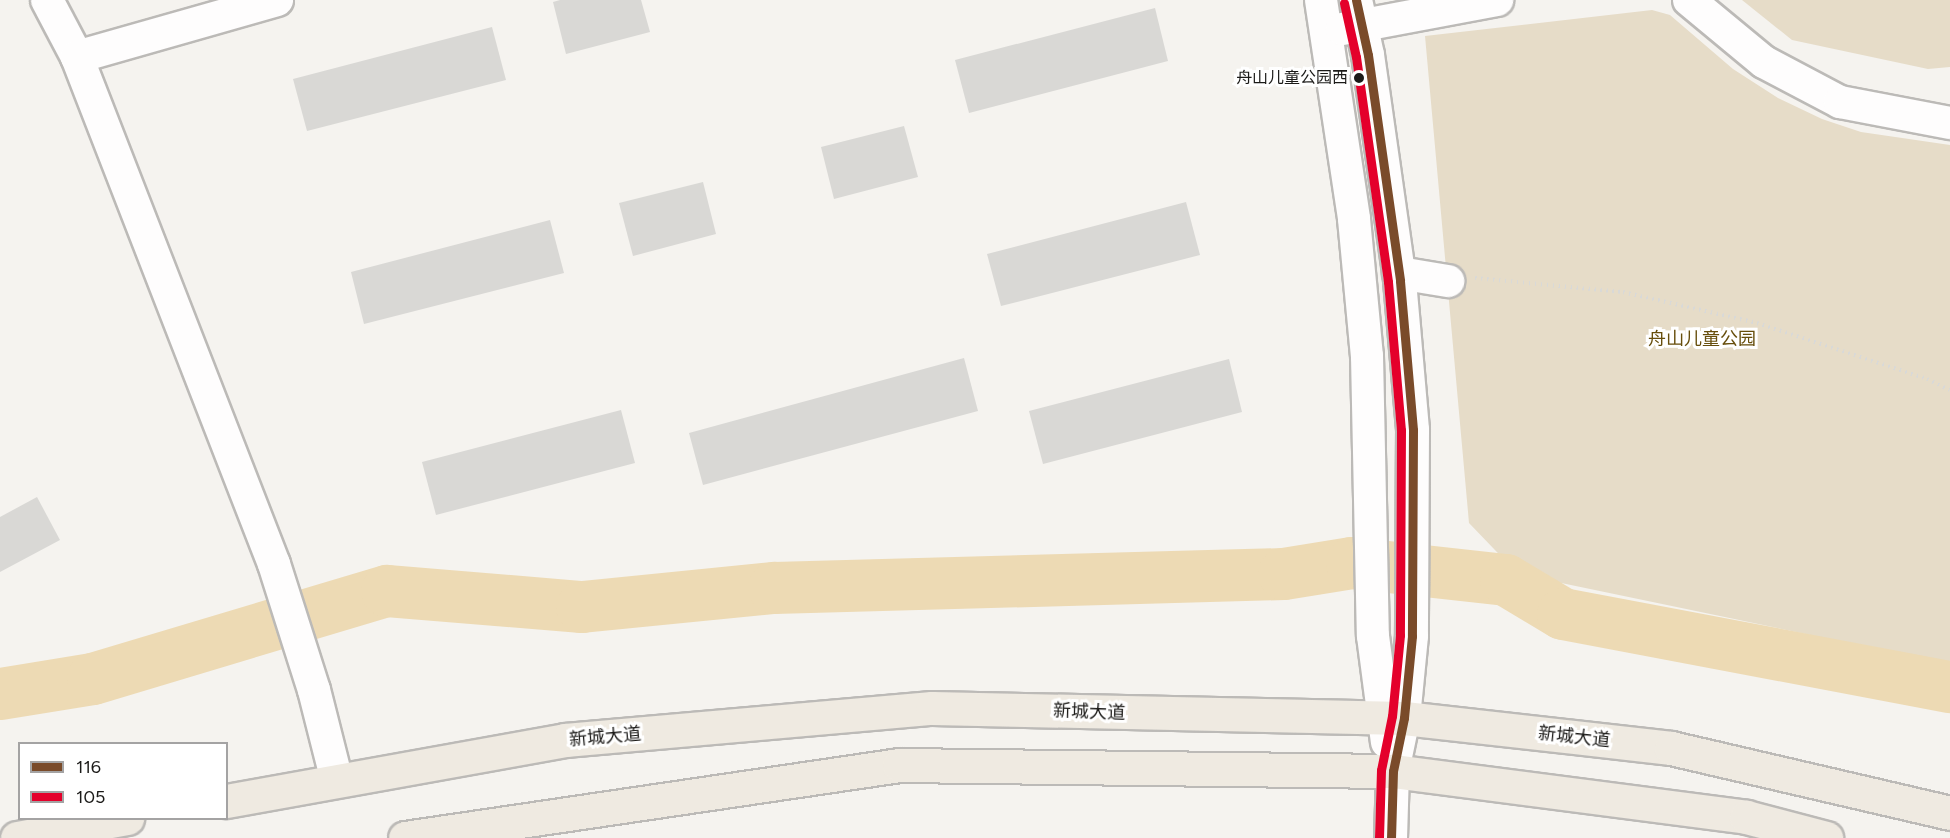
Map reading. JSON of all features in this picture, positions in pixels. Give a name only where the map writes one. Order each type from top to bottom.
[{"type":"main road","name":"新城大道","points":[[228,801],[565,740],[932,708],[1393,717],[1671,748],[1950,813]]},
{"type":"main road","points":[[405,838],[899,765],[1393,771],[1746,817],[1826,838]]},
{"type":"main road","points":[[17,838],[121,820]]},
{"type":"street","points":[[46,0],[77,57],[274,564],[314,690],[337,781]]},
{"type":"street","points":[[77,57],[277,0]]},
{"type":"street","points":[[1321,0],[1328,33],[1354,219],[1367,356],[1373,636],[1393,717]]},
{"type":"street","points":[[1328,33],[1359,12],[1497,0]]},
{"type":"street","points":[[1689,0],[1764,62],[1840,102],[1950,123]]},
{"type":"street","points":[[1359,12],[1399,273],[1413,430],[1412,636],[1393,717],[1391,838]]},
{"type":"street","points":[[1399,273],[1448,281]]},
{"type":"path","points":[[1448,281],[1471,277],[1623,292],[1757,323],[1927,379],[1950,390]]},
{"type":"green space","points":[[1742,0],[1950,0],[1950,67],[1928,69],[1792,40]]},
{"type":"green space","name":"舟山儿童公园","points":[[1652,10],[1670,15],[1733,69],[1778,98],[1822,119],[1861,132],[1950,145],[1950,664],[1518,574],[1469,523],[1425,36]]},
{"type":"building","points":[[560,0],[641,0],[650,32],[566,54],[553,2]]},
{"type":"building","points":[[1155,8],[1168,61],[969,113],[955,60]]},
{"type":"building","points":[[492,27],[506,80],[307,131],[293,79]]},
{"type":"building","points":[[904,126],[918,177],[834,199],[821,147]]},
{"type":"building","points":[[703,182],[716,234],[633,256],[619,203]]},
{"type":"building","points":[[1186,202],[1200,255],[1001,306],[987,254]]},
{"type":"building","points":[[550,220],[564,273],[364,324],[351,272]]},
{"type":"building","points":[[964,358],[978,411],[703,485],[689,433]]},
{"type":"building","points":[[1229,359],[1242,412],[1043,464],[1029,411]]},
{"type":"building","points":[[621,410],[635,463],[436,515],[422,462]]},
{"type":"building","points":[[37,497],[60,540],[0,572],[0,517]]},
{"type":"waterway","points":[[0,694],[93,679],[387,591],[582,607],[774,588],[1284,574],[1352,563],[1506,580],[1563,614],[1950,687]]},
{"type":"transit line","name":"116","points":[[1356,0],[1368,55],[1400,281],[1413,430],[1412,636],[1404,718],[1393,771],[1391,838]]},
{"type":"transit line","name":"105","points":[[1344,3],[1356,57],[1388,282],[1401,430],[1400,635],[1392,716],[1381,770],[1379,838]]},
{"type":"place","name":"舟山儿童公园西","points":[[1359,78]]}]
